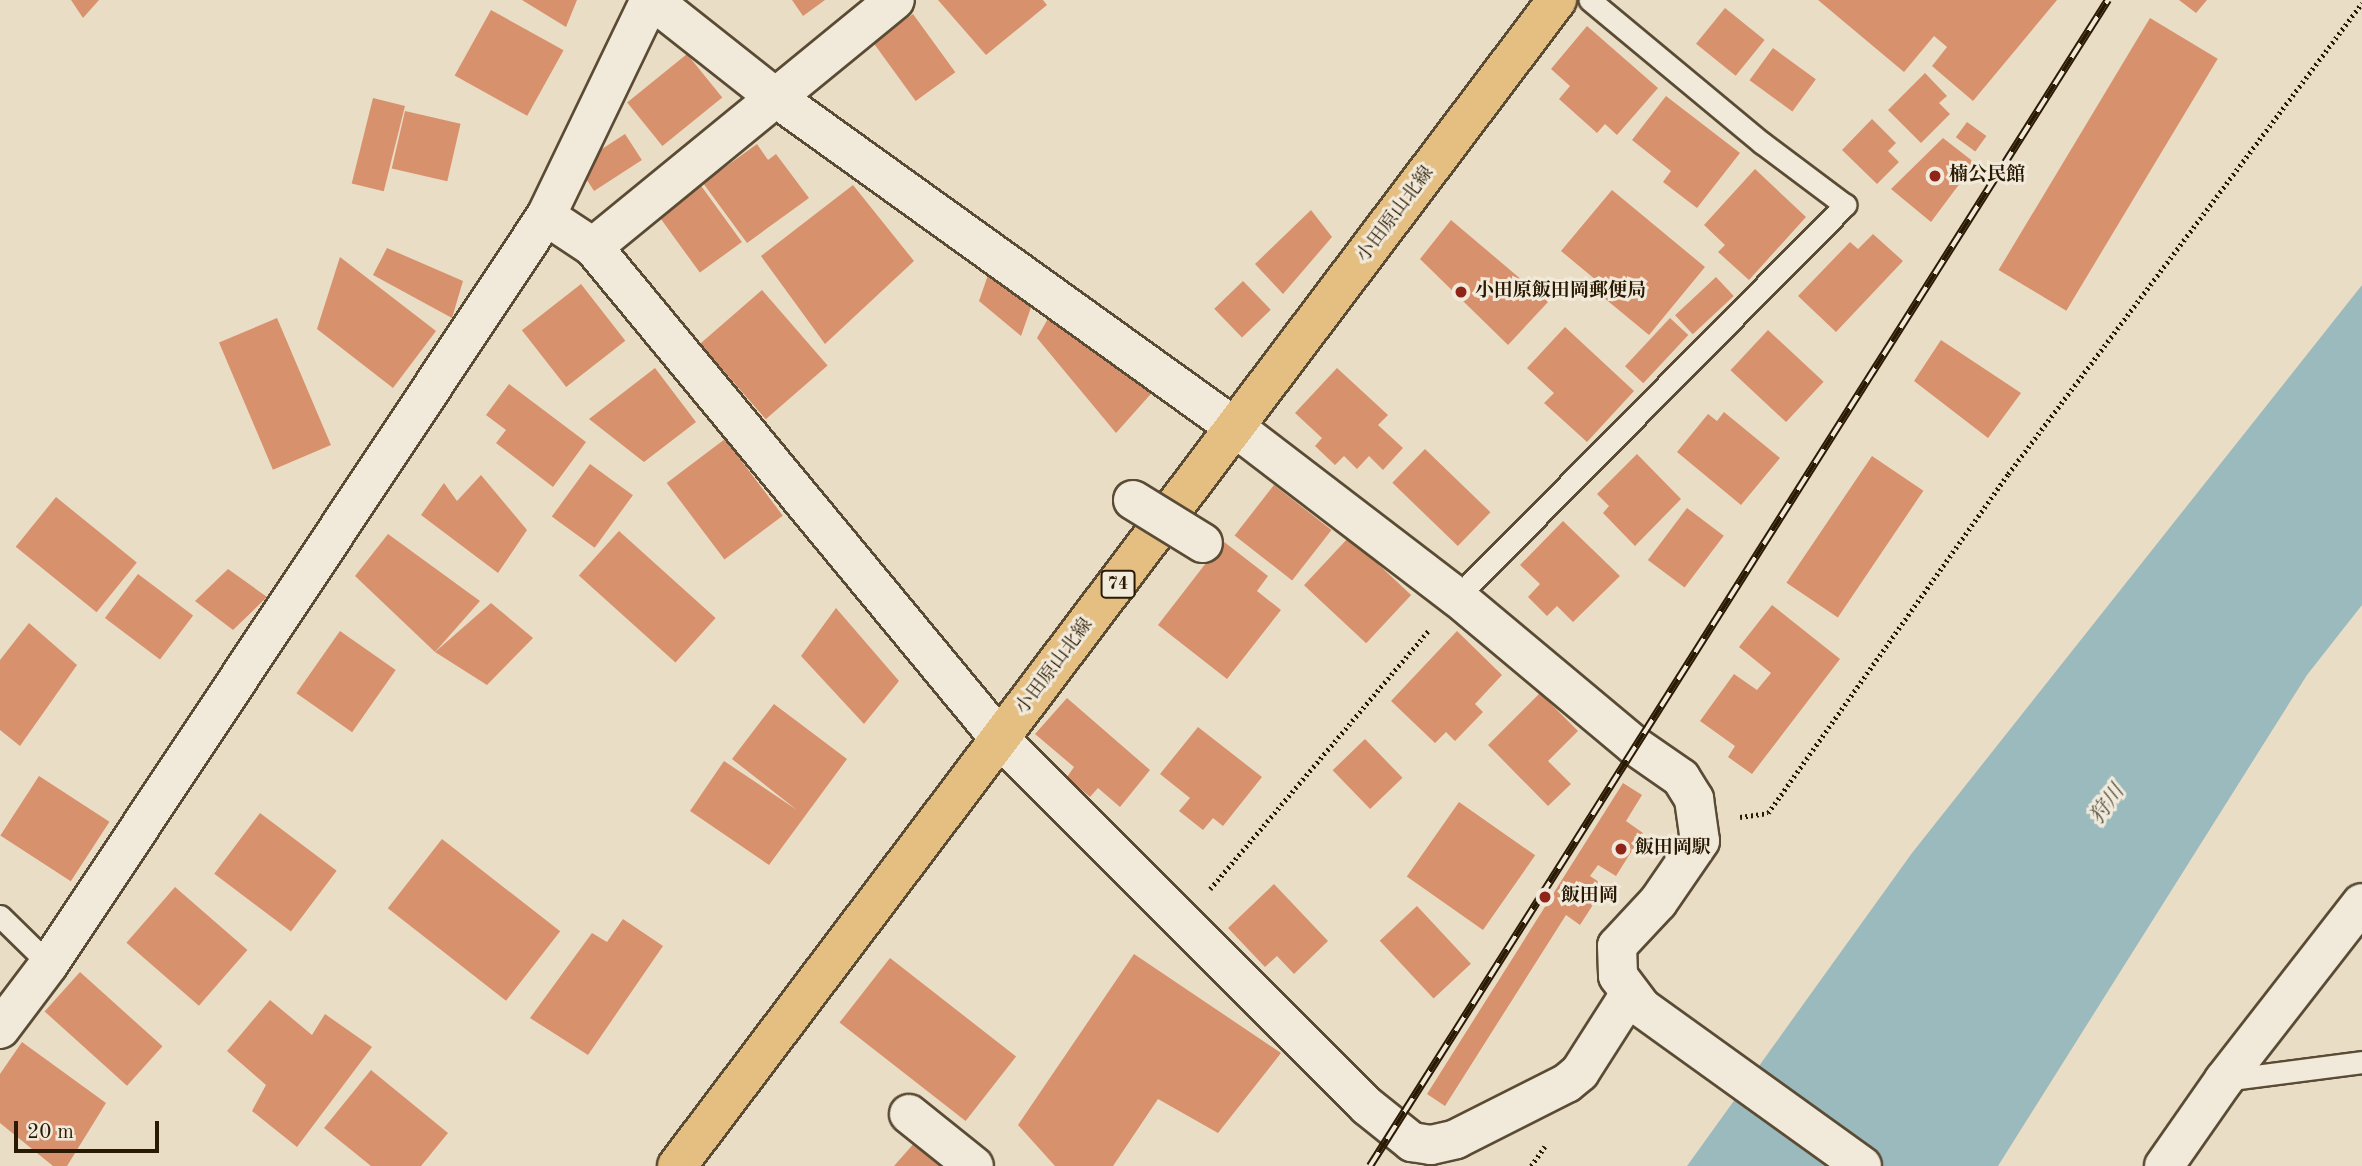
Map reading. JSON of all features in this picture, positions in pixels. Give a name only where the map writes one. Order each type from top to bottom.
[{"type":"main road","name":"小田原山北線","points":[[677,1166],[1237,429],[1548,3]]},
{"type":"street","points":[[0,1029],[49,964],[547,216],[651,0],[775,97],[1237,429],[1457,597],[1635,746],[1681,778],[1694,799],[1700,822],[1700,841],[1658,902],[1617,946],[1618,976],[1635,1001],[1862,1166]]},
{"type":"street","points":[[593,247],[895,0]]},
{"type":"street","points":[[547,216],[593,247],[1000,739],[1367,1106],[1412,1142],[1422,1144],[1456,1139],[1485,1127],[1567,1083],[1580,1072],[1635,1001]]},
{"type":"street","points":[[1133,500],[1203,543]]},
{"type":"street","points":[[2164,1166],[2224,1080],[2362,903]]},
{"type":"street","points":[[909,1114],[974,1166]]},
{"type":"lane","points":[[1457,597],[1845,205],[1762,143],[1590,0]]},
{"type":"lane","points":[[0,916],[49,964]]},
{"type":"lane","points":[[2224,1080],[2362,1062]]},
{"type":"path","points":[[1700,822],[1768,813],[2008,474],[2362,3]]},
{"type":"path","points":[[1182,921],[1457,597]]},
{"type":"water","name":"狩川","points":[[2362,285],[2362,605],[2307,675],[1998,1166],[1687,1166],[1912,853]]},
{"type":"building","points":[[71,0],[99,0],[83,18]]},
{"type":"building","points":[[522,0],[577,0],[566,27]]},
{"type":"building","points":[[792,0],[825,0],[803,16]]},
{"type":"building","points":[[938,0],[1043,0],[1047,5],[986,55]]},
{"type":"building","points":[[1818,0],[2057,0],[1973,101],[1932,66],[1947,47],[1934,36],[1904,72]]},
{"type":"building","points":[[2179,0],[2207,0],[2196,13]]},
{"type":"building","points":[[1725,8],[1765,40],[1736,76],[1696,44]]},
{"type":"building","points":[[491,10],[564,50],[527,116],[455,76]]},
{"type":"building","points":[[913,14],[955,72],[916,101],[873,43]]},
{"type":"building","points":[[2150,18],[2218,59],[2066,311],[1999,270]]},
{"type":"building","points":[[1587,26],[1658,88],[1617,135],[1605,124],[1597,133],[1559,99],[1570,86],[1551,69]]},
{"type":"building","points":[[1773,48],[1816,79],[1792,112],[1749,80]]},
{"type":"building","points":[[687,54],[722,98],[662,146],[627,102]]},
{"type":"building","points":[[1925,73],[1947,96],[1939,103],[1950,114],[1921,143],[1888,110]]},
{"type":"building","points":[[1666,96],[1740,153],[1697,208],[1663,182],[1671,171],[1632,140]]},
{"type":"building","points":[[373,98],[405,106],[384,191],[352,183]]},
{"type":"building","points":[[405,111],[461,124],[447,181],[392,168]]},
{"type":"building","points":[[1872,119],[1896,143],[1888,151],[1899,162],[1877,184],[1842,150]]},
{"type":"building","points":[[1967,122],[1986,136],[1975,151],[1956,137]]},
{"type":"building","points":[[625,134],[642,160],[594,191],[577,165]]},
{"type":"building","name":"楠公民館","points":[[1943,138],[1975,163],[1931,222],[1891,189]]},
{"type":"building","points":[[757,144],[768,160],[776,154],[809,198],[747,243],[703,183]]},
{"type":"building","points":[[1755,169],[1806,217],[1749,280],[1718,252],[1725,245],[1704,225]]},
{"type":"building","points":[[699,183],[742,242],[700,273],[657,214]]},
{"type":"building","points":[[853,185],[914,261],[825,344],[761,256]]},
{"type":"building","points":[[1612,190],[1705,267],[1649,335],[1603,297],[1608,290],[1561,251]]},
{"type":"building","points":[[1311,210],[1332,237],[1283,294],[1255,264]]},
{"type":"building","points":[[1451,220],[1548,302],[1508,345],[1420,259]]},
{"type":"building","points":[[1873,234],[1903,261],[1836,332],[1798,296],[1850,242],[1858,249]]},
{"type":"building","points":[[387,248],[463,281],[452,318],[373,275]]},
{"type":"building","points":[[340,257],[436,331],[393,388],[317,329]]},
{"type":"building","points":[[988,275],[1034,299],[1021,336],[979,301]]},
{"type":"building","points":[[1716,277],[1734,296],[1693,334],[1675,315]]},
{"type":"building","points":[[1243,281],[1271,310],[1242,338],[1214,309]]},
{"type":"building","points":[[581,284],[625,341],[566,387],[522,330]]},
{"type":"building","points":[[762,290],[828,365],[766,419],[700,344]]},
{"type":"building","points":[[1054,308],[1157,387],[1116,433],[1037,338]]},
{"type":"building","points":[[277,318],[331,445],[273,470],[219,343]]},
{"type":"building","points":[[1670,318],[1688,335],[1643,383],[1625,366]]},
{"type":"building","points":[[1565,327],[1634,391],[1587,442],[1544,403],[1554,393],[1527,368]]},
{"type":"building","points":[[1768,330],[1824,382],[1786,422],[1730,370]]},
{"type":"building","points":[[1941,340],[2021,393],[1988,438],[1914,381]]},
{"type":"building","points":[[655,368],[696,422],[644,462],[589,419]]},
{"type":"building","points":[[1337,368],[1388,415],[1378,425],[1403,448],[1383,470],[1369,456],[1357,469],[1344,456],[1335,465],[1315,446],[1322,438],[1295,413]]},
{"type":"building","points":[[509,384],[586,442],[553,487],[496,443],[506,430],[486,415]]},
{"type":"building","points":[[1724,412],[1780,458],[1741,505],[1677,452],[1708,414],[1717,421]]},
{"type":"building","points":[[725,439],[783,516],[724,560],[667,483]]},
{"type":"building","points":[[1425,449],[1490,512],[1458,546],[1392,483]]},
{"type":"building","points":[[1637,454],[1681,499],[1635,546],[1603,513],[1609,506],[1597,494]]},
{"type":"building","points":[[1872,456],[1923,491],[1838,618],[1786,583]]},
{"type":"building","points":[[590,464],[633,495],[595,548],[552,517]]},
{"type":"building","points":[[481,475],[527,530],[498,573],[421,515],[444,483],[457,501]]},
{"type":"building","points":[[1274,485],[1332,530],[1292,580],[1235,535]]},
{"type":"building","points":[[56,497],[137,562],[97,612],[16,547]]},
{"type":"building","points":[[1687,508],[1724,536],[1685,588],[1648,560]]},
{"type":"building","points":[[1563,521],[1620,576],[1573,622],[1557,606],[1547,616],[1528,597],[1540,584],[1520,565]]},
{"type":"building","points":[[619,531],[716,618],[675,663],[579,576]]},
{"type":"building","points":[[388,534],[480,601],[435,652],[355,576]]},
{"type":"building","points":[[1349,537],[1411,595],[1366,643],[1304,585]]},
{"type":"building","points":[[1223,541],[1268,576],[1257,591],[1281,610],[1227,679],[1158,625]]},
{"type":"building","points":[[228,569],[267,597],[233,630],[195,601]]},
{"type":"building","points":[[138,574],[193,616],[160,659],[105,618]]},
{"type":"building","points":[[491,603],[533,638],[487,685],[435,652]]},
{"type":"building","points":[[1772,605],[1840,659],[1752,774],[1728,757],[1735,746],[1700,721],[1734,674],[1757,690],[1771,673],[1739,647]]},
{"type":"building","points":[[836,608],[899,681],[864,724],[801,656]]},
{"type":"building","points":[[29,623],[77,665],[20,746],[0,730],[0,660]]},
{"type":"building","points":[[340,631],[396,670],[352,732],[296,693]]},
{"type":"building","points":[[1457,631],[1502,675],[1475,704],[1483,712],[1455,741],[1446,732],[1435,743],[1391,701]]},
{"type":"building","points":[[1540,693],[1578,731],[1548,761],[1571,784],[1548,806],[1488,745]]},
{"type":"building","points":[[1067,698],[1150,770],[1120,807],[1098,788],[1090,797],[1067,777],[1074,767],[1035,734]]},
{"type":"building","points":[[774,704],[847,759],[769,865],[690,811],[724,761],[797,810],[732,759]]},
{"type":"building","points":[[1198,727],[1262,777],[1223,826],[1213,818],[1203,830],[1179,811],[1190,798],[1160,774]]},
{"type":"building","points":[[1365,739],[1403,778],[1370,809],[1333,770]]},
{"type":"building","points":[[39,776],[109,822],[71,881],[0,836]]},
{"type":"building","points":[[1623,783],[1642,795],[1626,821],[1643,833],[1616,876],[1598,865],[1590,876],[1605,886],[1580,925],[1566,915],[1445,1106],[1427,1094]]},
{"type":"building","points":[[1459,802],[1535,855],[1483,930],[1407,877]]},
{"type":"building","points":[[260,813],[337,871],[291,931],[214,874]]},
{"type":"building","points":[[442,839],[560,931],[506,1001],[388,908]]},
{"type":"building","points":[[1274,884],[1328,941],[1294,974],[1277,956],[1265,967],[1228,928]]},
{"type":"building","points":[[175,887],[247,950],[199,1006],[126,943]]},
{"type":"building","points":[[1417,906],[1471,964],[1434,999],[1380,941]]},
{"type":"building","points":[[623,919],[663,946],[588,1055],[530,1018],[592,933],[607,942]]},
{"type":"building","points":[[1134,954],[1281,1053],[1218,1133],[1158,1099],[1113,1166],[1055,1166],[1018,1125]]},
{"type":"building","points":[[890,958],[1016,1057],[966,1121],[840,1023]]},
{"type":"building","points":[[80,972],[162,1046],[127,1086],[45,1011]]},
{"type":"building","points":[[270,1000],[312,1035],[325,1014],[372,1047],[297,1147],[252,1111],[266,1085],[227,1051]]},
{"type":"building","points":[[22,1042],[106,1103],[67,1166],[53,1166],[0,1123],[0,1074]]},
{"type":"building","points":[[371,1070],[448,1133],[421,1166],[371,1166],[324,1128]]},
{"type":"building","points":[[916,1141],[946,1166],[894,1166]]},
{"type":"railway","points":[[1370,1166],[2108,0]]},
{"type":"place","name":"楠公民館","points":[[1935,176]]},
{"type":"place","name":"小田原飯田岡郵便局","points":[[1461,292]]},
{"type":"place","name":"飯田岡駅","points":[[1621,849]]},
{"type":"place","name":"飯田岡","points":[[1545,897]]}]
